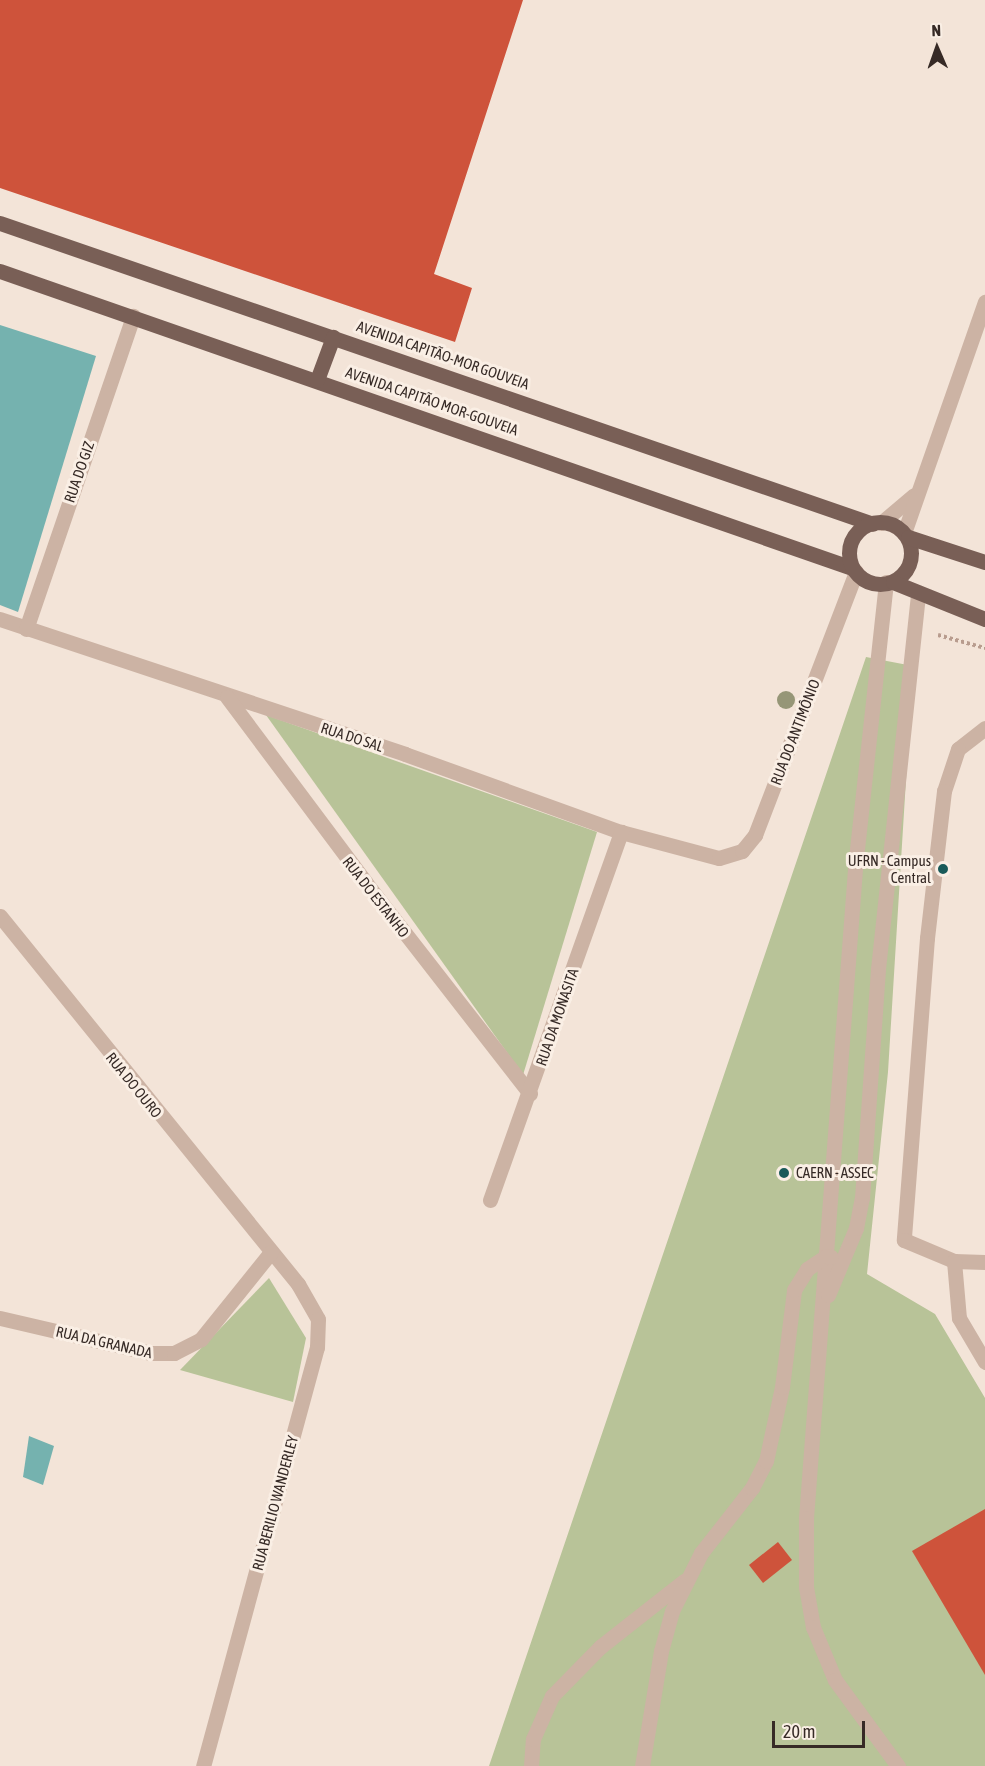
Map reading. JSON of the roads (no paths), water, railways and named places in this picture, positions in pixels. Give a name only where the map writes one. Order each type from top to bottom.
[{"type":"main road","name":"AVENIDA CAPITÃO-MOR GOUVEIA","points":[[0,223],[877,523]]},
{"type":"main road","name":"AVENIDA CAPITÃO MOR-GOUVEIA","points":[[0,271],[317,380],[854,570]]},
{"type":"main road","points":[[317,380],[333,337]]},
{"type":"main road","points":[[985,562],[877,523],[857,531],[848,545],[854,570],[865,578],[890,582],[985,619]]},
{"type":"main road","points":[[890,582],[908,571],[912,559],[906,535]]},
{"type":"street","points":[[906,535],[914,495],[985,302]]},
{"type":"street","name":"RUA DO GIZ","points":[[26,628],[133,316]]},
{"type":"street","points":[[877,523],[914,495]]},
{"type":"street","name":"RUA DO ANTIMÔNIO","points":[[702,857],[732,855],[747,847],[756,835],[854,570]]},
{"type":"street","points":[[890,582],[856,856],[806,1518],[806,1587],[813,1627],[835,1680],[898,1766]]},
{"type":"street","points":[[824,1303],[856,1228],[862,1198],[879,969],[918,594]]},
{"type":"street","name":"RUA DO SAL","points":[[0,619],[227,697],[405,754],[621,832],[702,857]]},
{"type":"street","name":"RUA DO ESTANHO","points":[[227,697],[366,884],[530,1094]]},
{"type":"street","points":[[985,728],[958,749],[944,791],[907,1181],[904,1240],[954,1261],[985,1262]]},
{"type":"street","name":"RUA DA MONASITA","points":[[490,1200],[530,1094],[621,832]]},
{"type":"street","name":"RUA DO OURO","points":[[0,916],[271,1252]]},
{"type":"street","name":"RUA DA GRANADA","points":[[0,1318],[150,1353],[174,1353],[201,1339],[271,1252]]},
{"type":"street","name":"RUA BERILIO WANDERLEY","points":[[203,1766],[319,1339],[318,1319],[312,1304],[271,1252]]},
{"type":"street","points":[[642,1766],[661,1651],[684,1581],[701,1553],[752,1488],[766,1461],[782,1388],[794,1290],[807,1269],[826,1256],[843,1258]]},
{"type":"street","points":[[954,1261],[959,1318],[985,1362]]},
{"type":"street","points":[[531,1766],[533,1738],[552,1696],[600,1647],[684,1581]]},
{"type":"water","points":[[0,325],[96,356],[18,612],[0,605]]},
{"type":"water","points":[[29,1436],[54,1446],[43,1485],[23,1477]]},
{"type":"place","name":"UFRN - Campus Central","points":[[943,869]]},
{"type":"place","name":"CAERN - ASSEC","points":[[784,1173]]}]
